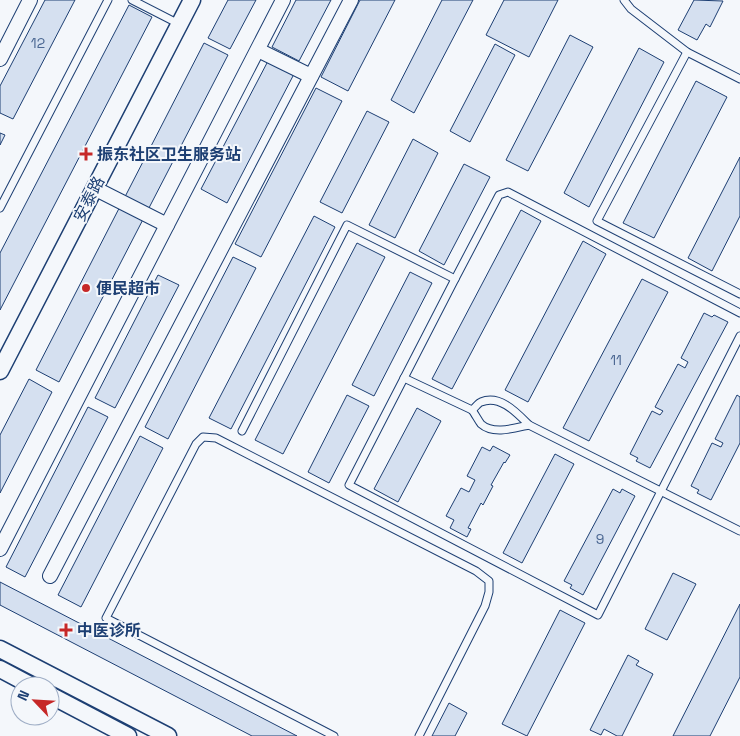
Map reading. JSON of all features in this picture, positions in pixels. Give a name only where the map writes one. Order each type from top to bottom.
[{"type":"street","points":[[0,59],[30,0]]},
{"type":"street","name":"安泰路","points":[[0,371],[192,0]]},
{"type":"street","points":[[0,549],[283,0]]},
{"type":"street","points":[[50,576],[351,0]]},
{"type":"street","points":[[258,50],[311,76]]},
{"type":"street","points":[[94,188],[167,225]]},
{"type":"street","points":[[0,649],[168,736]]},
{"type":"street","points":[[0,669],[13,676]]},
{"type":"street","points":[[60,700],[128,736]]},
{"type":"lane","points":[[0,208],[108,0]]},
{"type":"lane","points":[[132,0],[180,24]]},
{"type":"lane","points":[[624,0],[631,9],[687,52],[740,79]]},
{"type":"lane","points":[[687,52],[597,221],[740,294]]},
{"type":"lane","points":[[740,313],[508,192],[499,195],[349,486],[598,615],[740,336]]},
{"type":"lane","points":[[242,430],[347,224],[455,278]]},
{"type":"lane","points":[[404,378],[472,410],[482,425],[493,430],[510,429],[529,424]]},
{"type":"lane","points":[[472,410],[481,402],[497,401],[512,409],[529,424],[740,531]]},
{"type":"lane","points":[[334,736],[106,618],[196,444],[203,437],[216,438],[476,571],[489,581],[489,592],[485,606],[419,736]]},
{"type":"building","points":[[45,0],[75,0],[13,119],[0,113],[0,86]]},
{"type":"building","points":[[228,0],[256,0],[230,49],[208,38]]},
{"type":"building","points":[[296,0],[331,0],[299,61],[272,47]]},
{"type":"building","points":[[360,0],[395,0],[348,91],[321,77]]},
{"type":"building","points":[[442,0],[473,0],[414,113],[391,100]]},
{"type":"building","points":[[504,0],[558,0],[529,57],[486,35]]},
{"type":"building","points":[[694,0],[723,1],[710,27],[706,24],[697,40],[678,30]]},
{"type":"building","points":[[129,5],[152,17],[0,310],[0,253]]},
{"type":"building","points":[[570,35],[593,47],[528,171],[506,160]]},
{"type":"building","points":[[204,43],[228,55],[59,382],[36,370]]},
{"type":"building","points":[[495,44],[515,55],[470,142],[450,131]]},
{"type":"building","points":[[639,48],[664,62],[589,207],[564,193]]},
{"type":"building","points":[[268,61],[294,74],[227,203],[201,189]]},
{"type":"building","points":[[696,81],[727,97],[654,238],[623,223]]},
{"type":"building","points":[[316,88],[342,101],[261,257],[235,244]]},
{"type":"building","points":[[367,111],[389,122],[342,213],[320,202]]},
{"type":"building","points":[[0,133],[5,135],[0,145]]},
{"type":"building","points":[[413,139],[438,153],[395,238],[369,225]]},
{"type":"building","points":[[740,157],[740,216],[712,271],[688,258]]},
{"type":"building","points":[[464,164],[490,177],[444,265],[419,251]]},
{"type":"building","points":[[521,210],[541,221],[452,389],[432,379]]},
{"type":"building","points":[[314,216],[335,227],[231,429],[209,418]]},
{"type":"building","points":[[583,241],[606,254],[528,402],[505,390]]},
{"type":"building","points":[[357,243],[385,257],[283,454],[255,440]]},
{"type":"building","points":[[233,257],[256,268],[168,439],[145,427]]},
{"type":"building","points":[[410,272],[432,283],[374,396],[352,385]]},
{"type":"building","points":[[158,275],[179,285],[115,408],[95,398]]},
{"type":"building","points":[[642,279],[668,292],[589,441],[563,428]]},
{"type":"building","points":[[704,313],[712,317],[714,315],[728,322],[650,468],[636,461],[638,458],[630,454],[652,411],[660,415],[663,411],[655,407],[678,364],[685,368],[688,362],[681,358]]},
{"type":"building","points":[[29,379],[52,392],[0,493],[0,435]]},
{"type":"building","points":[[347,395],[369,406],[329,483],[308,472]]},
{"type":"building","points":[[737,395],[740,397],[740,443],[711,500],[697,493],[699,490],[691,486],[712,443],[721,447],[723,443],[715,439]]},
{"type":"building","points":[[88,407],[108,417],[25,577],[6,567]]},
{"type":"building","points":[[417,408],[441,421],[398,502],[374,489]]},
{"type":"building","points":[[140,436],[163,448],[81,607],[58,595]]},
{"type":"building","points":[[493,446],[510,455],[491,485],[493,486],[483,505],[481,503],[468,528],[471,529],[467,537],[450,528],[454,520],[446,516],[461,488],[469,492],[475,480],[467,476],[482,447],[490,451]]},
{"type":"building","points":[[555,454],[574,464],[522,563],[503,553]]},
{"type":"building","points":[[613,489],[620,493],[622,489],[635,496],[583,595],[570,588],[572,585],[564,581]]},
{"type":"building","points":[[673,573],[696,584],[667,640],[645,629]]},
{"type":"building","points":[[0,582],[297,736],[252,736],[0,605]]},
{"type":"building","points":[[740,604],[740,677],[710,736],[673,736]]},
{"type":"building","points":[[560,610],[585,623],[527,736],[502,724]]},
{"type":"building","points":[[628,655],[639,661],[636,665],[653,674],[622,736],[617,736],[604,729],[601,735],[590,730]]},
{"type":"building","points":[[449,703],[467,713],[455,736],[432,736]]},
{"type":"place","name":"振东社区卫生服务站","points":[[86,154]]},
{"type":"place","name":"便民超市","points":[[86,288]]},
{"type":"place","name":"中医诊所","points":[[66,630]]}]
